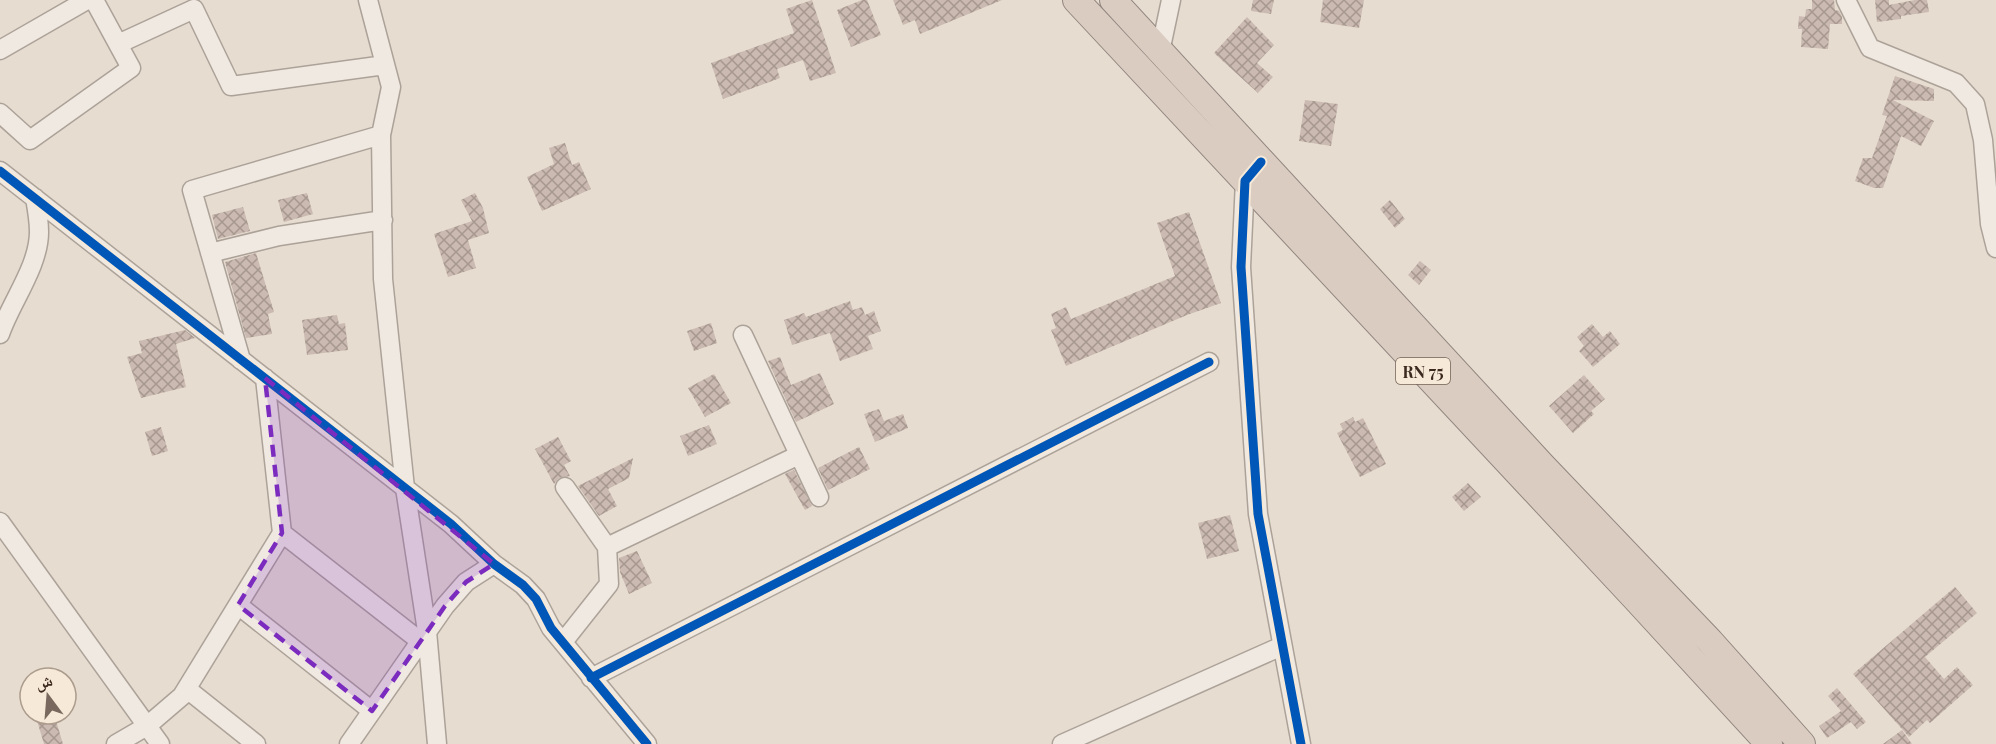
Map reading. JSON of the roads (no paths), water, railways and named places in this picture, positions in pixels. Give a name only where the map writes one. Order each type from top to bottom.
[{"type":"highway","name":"RN 75","points":[[1076,0],[1253,171],[1542,465],[1710,641],[1802,744]]},
{"type":"highway","name":"RN 75","points":[[1113,0],[1160,52],[1253,171],[1634,597],[1769,744]]},
{"type":"street","points":[[0,50],[87,0]]},
{"type":"street","points":[[0,114],[30,140],[131,68],[94,0]]},
{"type":"street","points":[[368,0],[391,87],[381,135],[383,279],[405,488],[437,744]]},
{"type":"street","points":[[1160,52],[1171,0]]},
{"type":"street","points":[[1846,0],[1870,48],[1956,83],[1975,104],[1983,140],[1990,224],[1996,248]]},
{"type":"street","points":[[118,44],[194,9],[231,86],[385,65]]},
{"type":"street","points":[[241,360],[192,190],[381,135]]},
{"type":"street","points":[[0,171],[451,524],[494,564],[523,585],[536,599],[551,628],[647,744]]},
{"type":"street","points":[[1253,171],[1241,267],[1258,514],[1300,744]]},
{"type":"street","points":[[0,334],[36,253],[39,232],[35,198]]},
{"type":"street","points":[[210,253],[279,236],[383,220]]},
{"type":"street","points":[[743,335],[819,497]]},
{"type":"street","points":[[591,678],[1209,362]]},
{"type":"street","points":[[116,744],[147,726],[182,696],[282,533],[265,378]]},
{"type":"street","points":[[607,548],[799,455]]},
{"type":"street","points":[[566,487],[607,548],[609,584],[567,637]]},
{"type":"street","points":[[3,532],[160,744]]},
{"type":"street","points":[[282,533],[423,636]]},
{"type":"street","points":[[349,744],[445,606],[466,582],[494,564]]},
{"type":"street","points":[[238,605],[372,711]]},
{"type":"street","points":[[1062,744],[1282,646]]},
{"type":"street","points":[[192,693],[256,744]]}]
